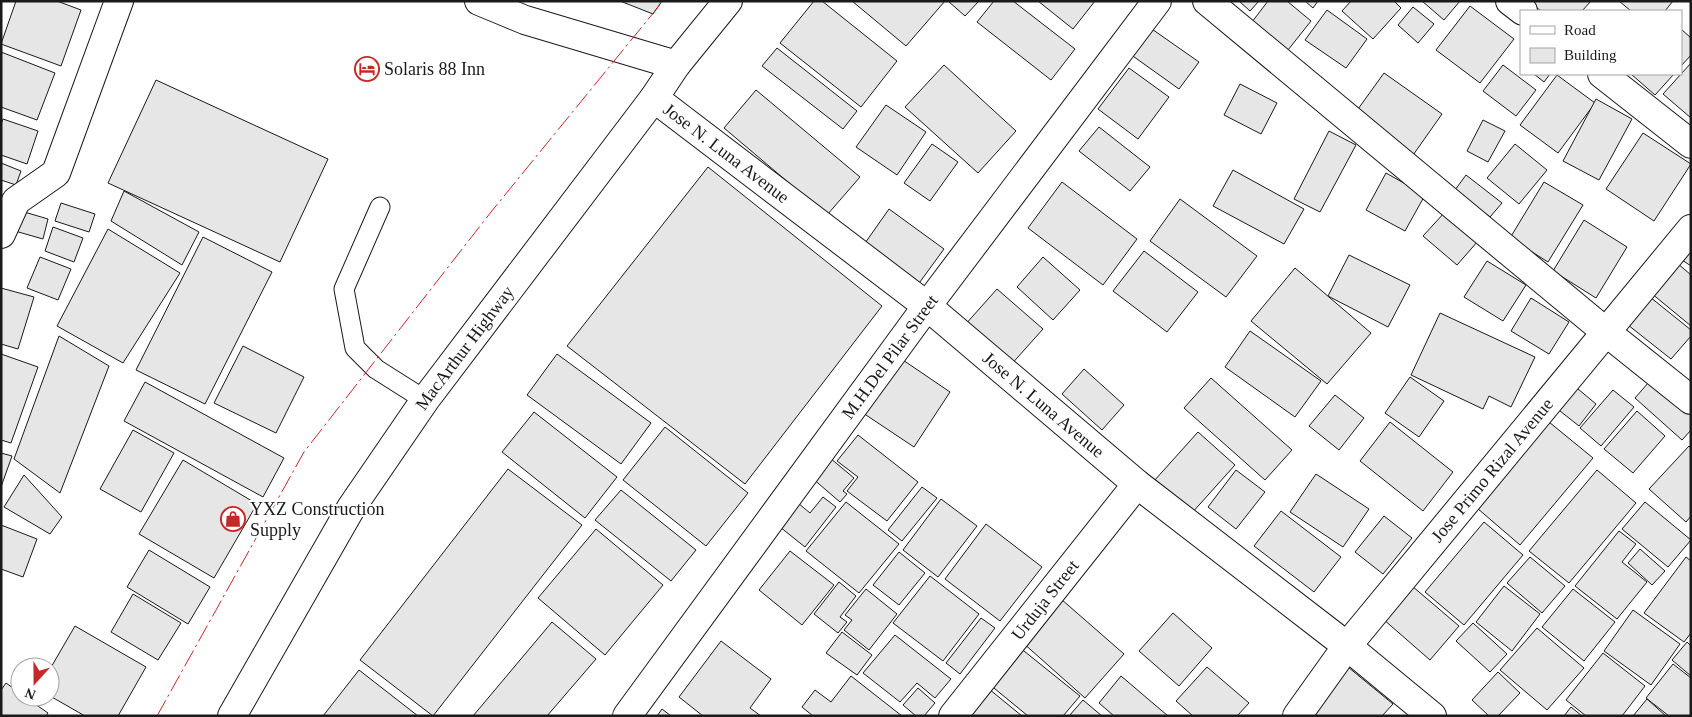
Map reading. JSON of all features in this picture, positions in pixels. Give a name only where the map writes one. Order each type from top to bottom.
[{"type":"main road","points":[[1,234],[16,201],[56,173],[119,1]]},
{"type":"main road","points":[[479,1],[525,20],[676,65]]},
{"type":"main road","name":"MacArthur Highway","points":[[232,716],[351,508],[425,400],[654,98],[676,65],[728,1]]},
{"type":"main road","name":"M.H.Del Pilar Street","points":[[627,716],[927,306],[1157,1]]},
{"type":"main road","points":[[1207,1],[1606,332],[1691,400]]},
{"type":"main road","points":[[1510,1],[1522,10]]},
{"type":"main road","points":[[1603,75],[1691,144]]},
{"type":"main road","name":"Jose N. Luna Avenue","points":[[654,98],[927,306],[1137,484],[1347,646],[1432,716]]},
{"type":"main road","name":"Jose Primo Rizal Avenue","points":[[1297,716],[1347,646],[1691,229]]},
{"type":"main road","name":"Urduja Street","points":[[953,716],[1137,484]]},
{"type":"lane","points":[[380,207],[344,289],[354,348],[376,369],[425,400]]},
{"type":"building","points":[[16,1],[57,1],[81,10],[61,66],[1,44]]},
{"type":"building","points":[[620,1],[662,1],[653,14]]},
{"type":"building","points":[[814,1],[822,1],[897,61],[861,107],[780,43]]},
{"type":"building","points":[[852,1],[945,1],[906,46]]},
{"type":"building","points":[[948,1],[979,1],[965,16]]},
{"type":"building","points":[[994,1],[1013,1],[1075,49],[1051,80],[977,22]]},
{"type":"building","points":[[1038,1],[1095,1],[1073,29]]},
{"type":"building","points":[[1239,1],[1259,1],[1250,11]]},
{"type":"building","points":[[1268,1],[1287,1],[1311,21],[1288,50],[1252,22]]},
{"type":"building","points":[[1305,1],[1318,1],[1313,8]]},
{"type":"building","points":[[1351,1],[1394,1],[1401,8],[1373,39],[1342,11]]},
{"type":"building","points":[[1422,1],[1460,1],[1444,20]]},
{"type":"building","points":[[1532,1],[1591,1],[1583,10],[1540,10],[1531,3]]},
{"type":"building","points":[[1619,1],[1673,1],[1666,10],[1630,10]]},
{"type":"building","points":[[1470,6],[1514,39],[1480,83],[1436,50]]},
{"type":"building","points":[[1413,7],[1434,24],[1418,43],[1398,25]]},
{"type":"building","points":[[1327,10],[1367,39],[1346,68],[1305,40]]},
{"type":"building","points":[[1149,27],[1199,62],[1179,89],[1130,54]]},
{"type":"building","points":[[1682,30],[1691,38],[1691,55],[1682,65]]},
{"type":"building","points":[[777,48],[857,111],[843,129],[762,66]]},
{"type":"building","points":[[1,52],[55,73],[37,120],[1,107]]},
{"type":"building","points":[[1691,63],[1691,118],[1663,94]]},
{"type":"building","points":[[944,65],[1016,131],[978,173],[905,107]]},
{"type":"building","points":[[1503,65],[1536,90],[1516,116],[1483,91]]},
{"type":"building","points":[[1129,68],[1169,97],[1138,139],[1098,109]]},
{"type":"building","points":[[1384,73],[1442,114],[1411,158],[1353,116]]},
{"type":"building","points":[[1535,75],[1549,75],[1544,82]]},
{"type":"building","points":[[1557,75],[1595,103],[1558,153],[1520,125]]},
{"type":"building","points":[[1632,75],[1673,75],[1655,95]]},
{"type":"building","points":[[156,80],[328,159],[280,262],[108,183]]},
{"type":"building","points":[[1240,84],[1277,103],[1261,134],[1224,115]]},
{"type":"building","points":[[756,90],[860,177],[827,215],[724,128]]},
{"type":"building","points":[[1596,99],[1632,119],[1599,180],[1563,161]]},
{"type":"building","points":[[886,105],[926,132],[897,175],[856,147]]},
{"type":"building","points":[[3,119],[38,131],[27,164],[1,155],[1,124]]},
{"type":"building","points":[[1483,120],[1505,131],[1488,162],[1467,151]]},
{"type":"building","points":[[1099,127],[1150,167],[1130,191],[1079,151]]},
{"type":"building","points":[[1329,131],[1356,145],[1320,212],[1294,199]]},
{"type":"building","points":[[1643,133],[1691,164],[1654,221],[1606,189]]},
{"type":"building","points":[[932,144],[958,162],[930,201],[904,183]]},
{"type":"building","points":[[1515,144],[1547,170],[1519,204],[1487,178]]},
{"type":"building","points":[[1,163],[21,171],[16,185],[1,180]]},
{"type":"building","points":[[708,167],[882,306],[745,484],[567,346]]},
{"type":"building","points":[[1233,170],[1304,209],[1284,244],[1213,206]]},
{"type":"building","points":[[1386,173],[1425,195],[1405,231],[1366,210]]},
{"type":"building","points":[[1466,175],[1502,203],[1490,217],[1455,190]]},
{"type":"building","points":[[1062,182],[1137,239],[1103,285],[1028,228]]},
{"type":"building","points":[[1544,182],[1583,205],[1548,262],[1510,238]]},
{"type":"building","points":[[124,191],[199,232],[182,265],[111,221]]},
{"type":"building","points":[[1180,199],[1257,256],[1226,297],[1150,241]]},
{"type":"building","points":[[61,203],[95,214],[89,232],[55,221]]},
{"type":"building","points":[[889,209],[944,249],[917,286],[863,246]]},
{"type":"building","points":[[21,211],[48,219],[43,239],[15,231]]},
{"type":"building","points":[[1445,212],[1478,241],[1457,265],[1423,236]]},
{"type":"building","points":[[1584,220],[1627,247],[1596,298],[1553,271]]},
{"type":"building","points":[[53,227],[83,238],[74,262],[45,251]]},
{"type":"building","points":[[108,229],[180,273],[123,363],[57,326]]},
{"type":"building","points":[[203,237],[272,272],[205,404],[136,370]]},
{"type":"building","points":[[1691,249],[1691,266],[1682,260]]},
{"type":"building","points":[[1144,251],[1198,292],[1167,332],[1113,291]]},
{"type":"building","points":[[1349,255],[1410,285],[1388,327],[1328,296]]},
{"type":"building","points":[[40,257],[71,269],[58,300],[27,288]]},
{"type":"building","points":[[1043,257],[1080,290],[1053,320],[1017,287]]},
{"type":"building","points":[[1487,261],[1526,285],[1503,321],[1464,297]]},
{"type":"building","points":[[1677,263],[1691,275],[1691,326],[1651,293]]},
{"type":"building","points":[[1295,268],[1371,333],[1327,384],[1251,321]]},
{"type":"building","points":[[1,288],[34,297],[18,349],[1,344]]},
{"type":"building","points":[[997,289],[1043,329],[1009,367],[964,326]]},
{"type":"building","points":[[1645,293],[1691,330],[1691,336],[1671,359],[1623,321]]},
{"type":"building","points":[[1531,298],[1569,322],[1549,354],[1511,331]]},
{"type":"building","points":[[1440,313],[1535,357],[1511,407],[1489,396],[1483,409],[1411,375]]},
{"type":"building","points":[[1250,331],[1321,381],[1295,417],[1225,367]]},
{"type":"building","points":[[59,336],[109,366],[60,493],[14,459]]},
{"type":"building","points":[[243,346],[304,377],[276,433],[214,403]]},
{"type":"building","points":[[1,354],[38,367],[11,443],[1,440]]},
{"type":"building","points":[[557,354],[651,423],[621,464],[527,395]]},
{"type":"building","points":[[897,356],[950,392],[914,447],[860,411]]},
{"type":"building","points":[[1084,369],[1124,405],[1102,430],[1062,394]]},
{"type":"building","points":[[1655,375],[1691,406],[1691,430],[1682,440],[1635,398]]},
{"type":"building","points":[[1410,377],[1444,401],[1419,437],[1385,413]]},
{"type":"building","points":[[1211,378],[1292,450],[1265,480],[1184,408]]},
{"type":"building","points":[[145,382],[284,458],[263,497],[124,421]]},
{"type":"building","points":[[1572,384],[1596,404],[1579,426],[1555,407]]},
{"type":"building","points":[[1613,390],[1634,407],[1601,446],[1580,428]]},
{"type":"building","points":[[1335,395],[1364,418],[1339,450],[1309,426]]},
{"type":"building","points":[[1637,411],[1665,436],[1633,473],[1604,449]]},
{"type":"building","points":[[534,412],[617,477],[585,518],[502,452]]},
{"type":"building","points":[[1390,422],[1453,472],[1423,511],[1360,461]]},
{"type":"building","points":[[1549,422],[1593,458],[1520,545],[1477,508]]},
{"type":"building","points":[[665,427],[748,493],[706,546],[623,480]]},
{"type":"building","points":[[133,430],[174,453],[141,512],[100,489]]},
{"type":"building","points":[[1198,432],[1235,465],[1191,514],[1154,481]]},
{"type":"building","points":[[858,435],[918,482],[887,521],[847,491],[858,477],[837,461]]},
{"type":"building","points":[[1689,446],[1691,448],[1691,516],[1686,522],[1649,489]]},
{"type":"building","points":[[1,453],[12,456],[1,487]]},
{"type":"building","points":[[830,458],[854,478],[843,491],[847,494],[840,502],[812,478]]},
{"type":"building","points":[[183,460],[257,504],[214,578],[139,534]]},
{"type":"building","points":[[508,469],[582,525],[433,716],[360,660]]},
{"type":"building","points":[[1236,470],[1265,492],[1236,529],[1208,507]]},
{"type":"building","points":[[1597,470],[1636,503],[1569,583],[1529,551]]},
{"type":"building","points":[[1316,474],[1369,509],[1343,547],[1290,512]]},
{"type":"building","points":[[24,475],[62,517],[50,534],[4,507]]},
{"type":"building","points":[[922,487],[937,498],[902,541],[888,530]]},
{"type":"building","points":[[621,490],[696,550],[671,581],[595,520]]},
{"type":"building","points":[[823,497],[836,507],[805,547],[780,527],[798,503],[810,513]]},
{"type":"building","points":[[941,499],[977,526],[938,577],[903,550]]},
{"type":"building","points":[[846,502],[899,544],[859,593],[806,551]]},
{"type":"building","points":[[1645,502],[1691,540],[1668,567],[1622,529]]},
{"type":"building","points":[[1281,511],[1341,557],[1314,592],[1254,546]]},
{"type":"building","points":[[1384,516],[1412,538],[1383,574],[1355,552]]},
{"type":"building","points":[[1484,522],[1523,555],[1464,625],[1425,592]]},
{"type":"building","points":[[986,524],[1042,567],[1000,621],[945,579]]},
{"type":"building","points":[[1,525],[37,539],[23,577],[1,569]]},
{"type":"building","points":[[596,529],[663,585],[605,655],[538,598]]},
{"type":"building","points":[[1619,531],[1636,544],[1622,562],[1647,582],[1617,619],[1575,586]]},
{"type":"building","points":[[1640,549],[1665,571],[1652,585],[1628,563]]},
{"type":"building","points":[[149,550],[210,587],[188,624],[127,587]]},
{"type":"building","points":[[790,551],[834,585],[802,625],[759,590]]},
{"type":"building","points":[[899,552],[925,573],[899,605],[873,585]]},
{"type":"building","points":[[1530,557],[1565,586],[1542,613],[1507,583]]},
{"type":"building","points":[[1686,557],[1691,561],[1691,633],[1684,642],[1644,613]]},
{"type":"building","points":[[930,576],[979,614],[943,661],[893,623]]},
{"type":"building","points":[[839,582],[856,596],[840,617],[847,622],[838,633],[814,614]]},
{"type":"building","points":[[1412,586],[1459,626],[1430,660],[1383,619]]},
{"type":"building","points":[[1504,586],[1540,614],[1512,651],[1476,622]]},
{"type":"building","points":[[866,589],[897,614],[869,650],[844,630],[852,620],[845,615]]},
{"type":"building","points":[[1573,589],[1615,622],[1584,661],[1542,627]]},
{"type":"building","points":[[133,594],[181,623],[158,660],[111,632]]},
{"type":"building","points":[[1061,599],[1124,654],[1085,698],[1022,642]]},
{"type":"building","points":[[1633,610],[1680,644],[1651,685],[1604,651]]},
{"type":"building","points":[[1173,613],[1212,648],[1179,686],[1139,651]]},
{"type":"building","points":[[981,618],[995,628],[960,674],[946,663]]},
{"type":"building","points":[[552,622],[596,659],[547,716],[473,716]]},
{"type":"building","points":[[1473,623],[1507,654],[1490,672],[1456,641]]},
{"type":"building","points":[[75,626],[146,667],[118,716],[85,716],[60,702],[60,657],[57,657]]},
{"type":"building","points":[[1537,628],[1584,668],[1547,710],[1500,670]]},
{"type":"building","points":[[842,632],[872,655],[857,675],[826,653]]},
{"type":"building","points":[[895,635],[951,679],[935,698],[917,683],[900,702],[863,673]]},
{"type":"building","points":[[721,641],[771,679],[750,708],[761,716],[703,716],[679,697]]},
{"type":"building","points":[[1687,642],[1691,646],[1691,676],[1672,660]]},
{"type":"building","points":[[1019,647],[1080,696],[1063,716],[1028,716],[989,684]]},
{"type":"building","points":[[1603,653],[1645,686],[1622,716],[1586,716],[1566,700]]},
{"type":"building","points":[[1673,664],[1691,678],[1691,716],[1669,716],[1646,698]]},
{"type":"building","points":[[1207,667],[1249,703],[1237,716],[1193,716],[1176,701]]},
{"type":"building","points":[[1348,667],[1393,704],[1382,716],[1308,716]]},
{"type":"building","points":[[359,670],[418,716],[323,716]]},
{"type":"building","points":[[1498,672],[1520,693],[1498,716],[1489,716],[1472,700]]},
{"type":"building","points":[[851,676],[902,716],[813,716],[802,707],[815,690],[831,702]]},
{"type":"building","points":[[1121,676],[1168,716],[1114,716],[1099,703]]},
{"type":"building","points":[[6,683],[10,686],[10,707],[39,707],[48,713],[46,716],[1,716],[1,690]]},
{"type":"building","points":[[918,688],[935,703],[924,716],[916,716],[903,705]]},
{"type":"building","points":[[989,689],[1022,716],[967,716]]},
{"type":"building","points":[[1647,699],[1666,716],[1633,716]]},
{"type":"building","points":[[1083,700],[1102,716],[1069,716]]},
{"type":"building","points":[[1571,707],[1582,716],[1564,716]]},
{"type":"building","points":[[662,709],[671,716],[657,716]]},
{"type":"power","points":[[157,716],[304,452],[491,212],[663,1]]},
{"type":"place","name":"Solaris 88 Inn","points":[[367,69]]},
{"type":"place","name":"YXZ Construction Supply","points":[[233,519]]}]
